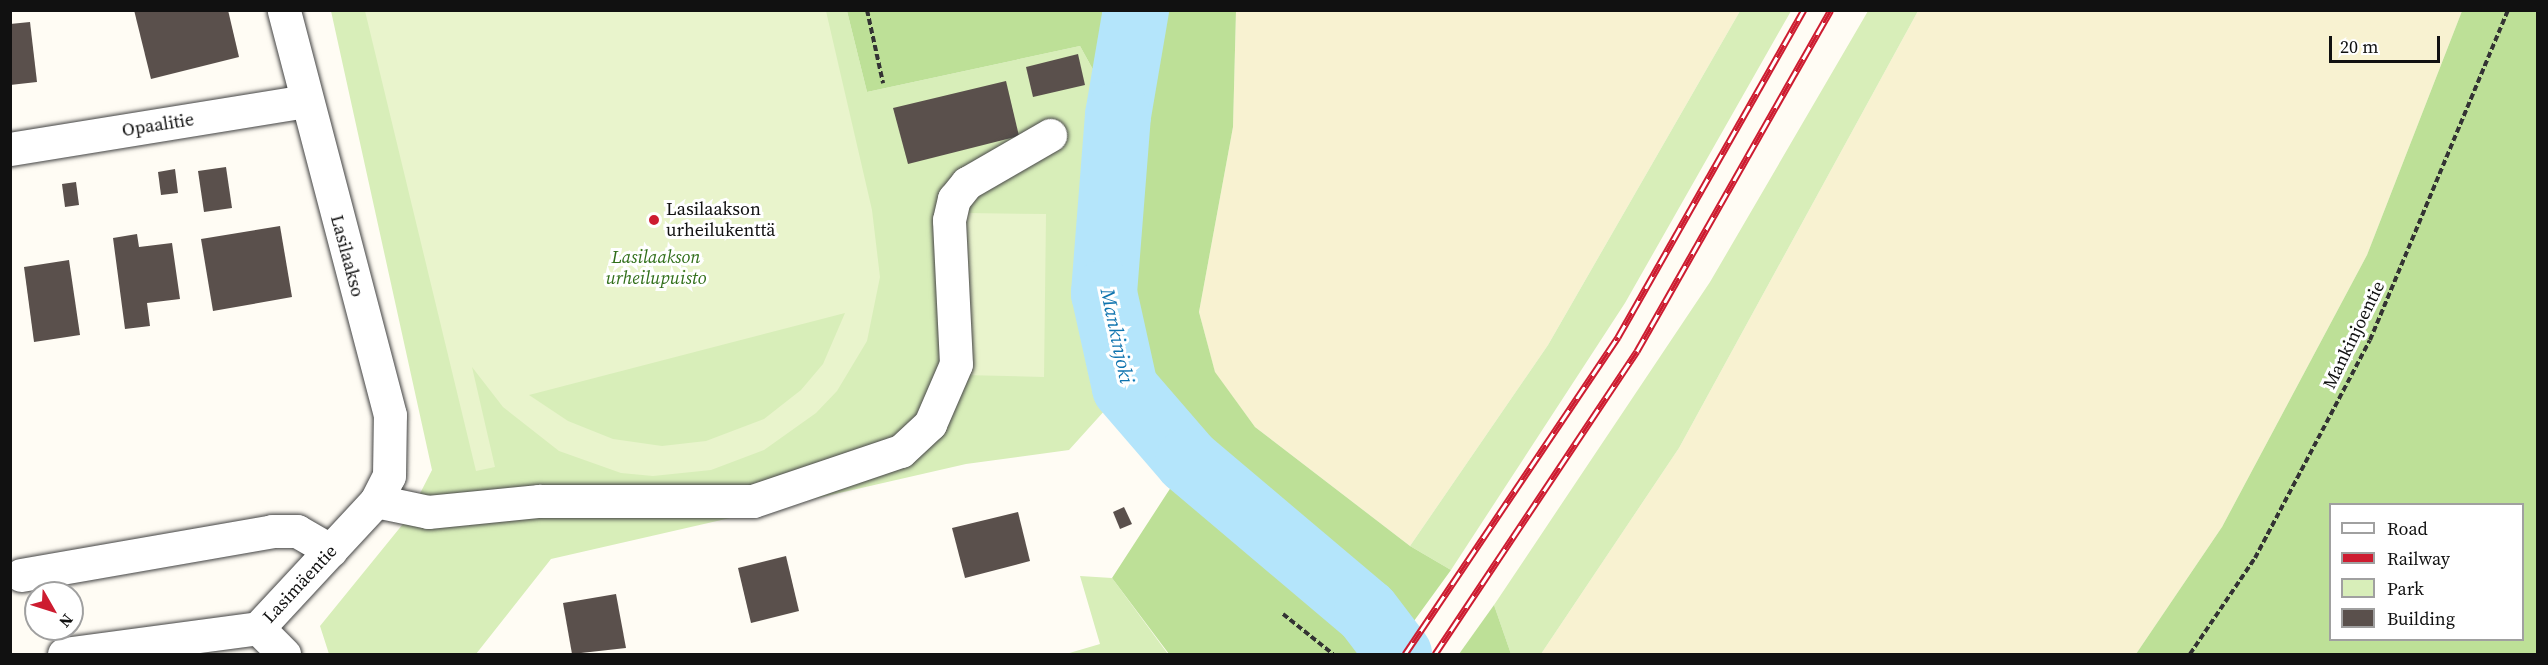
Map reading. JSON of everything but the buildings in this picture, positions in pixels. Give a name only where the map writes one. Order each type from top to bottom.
[{"type":"street","name":"Lasilaakso","points":[[284,10],[305,100],[390,415],[389,476],[376,501]]},
{"type":"street","name":"Opaalitie","points":[[10,149],[305,100]]},
{"type":"street","points":[[376,501],[428,512],[540,501],[753,501],[901,451],[930,424],[956,364],[949,220],[954,199],[967,183],[1050,135]]},
{"type":"street","name":"Lasimäentie","points":[[64,654],[258,628],[376,501]]},
{"type":"street","points":[[21,575],[272,531],[297,531],[331,551]]},
{"type":"street","points":[[258,628],[285,654]]},
{"type":"path","points":[[867,10],[883,83]]},
{"type":"path","name":"Mankinjoentie","points":[[2190,654],[2255,558],[2370,340],[2508,10]]},
{"type":"path","points":[[1283,614],[1334,654]]},
{"type":"shaded area","points":[[1236,11],[1740,11],[1548,345],[1410,546],[1255,427],[1215,373],[1199,312],[1233,127]]},
{"type":"shaded area","points":[[1918,11],[2462,11],[2367,255],[2222,527],[2136,654],[1541,654],[1679,448]]},
{"type":"green space","name":"Lasilaakson urheilupuisto","points":[[331,11],[847,11],[867,92],[1080,46],[1118,115],[1104,293],[1125,388],[1069,450],[966,464],[551,559],[476,654],[329,654],[320,626],[407,519],[432,470]]},
{"type":"green space","name":"Lasilaakson urheilukenttä","points":[[365,11],[826,11],[872,210],[880,277],[867,341],[837,391],[816,413],[764,450],[711,470],[653,476],[621,473],[559,451],[503,407],[472,367],[495,467],[476,471]],"holes":[[[845,313],[823,364],[801,390],[764,419],[706,441],[662,446],[613,439],[568,421],[529,395]]]},
{"type":"green space","points":[[847,11],[1236,11],[1233,127],[1199,312],[1215,372],[1255,427],[1410,546],[1451,570],[1390,654],[1169,654],[1112,578],[1188,461],[1125,388],[1104,293],[1118,115],[1080,46],[867,92]]},
{"type":"green space","points":[[1740,11],[1791,11],[1625,303],[1451,570],[1410,546],[1548,345]]},
{"type":"green space","points":[[1868,11],[1918,11],[1679,448],[1541,654],[1511,654],[1494,605],[1710,282]]},
{"type":"green space","points":[[2462,11],[2537,11],[2537,654],[2136,654],[2222,527],[2367,255]]},
{"type":"green space","points":[[966,213],[1046,214],[1044,377],[963,375]]},
{"type":"green space","points":[[1080,576],[1112,578],[1168,654],[1066,654],[1100,644]]},
{"type":"green space","points":[[1494,605],[1511,654],[1459,654]]},
{"type":"waterway","name":"Mankinjoki","points":[[1136,10],[1118,115],[1104,293],[1125,388],[1188,461],[1367,612],[1399,654]]},
{"type":"railway","points":[[1405,654],[1618,337],[1804,10]]},
{"type":"railway","points":[[1435,654],[1637,351],[1831,10]]},
{"type":"place","name":"Lasilaakson urheilukenttä","points":[[654,220]]}]
